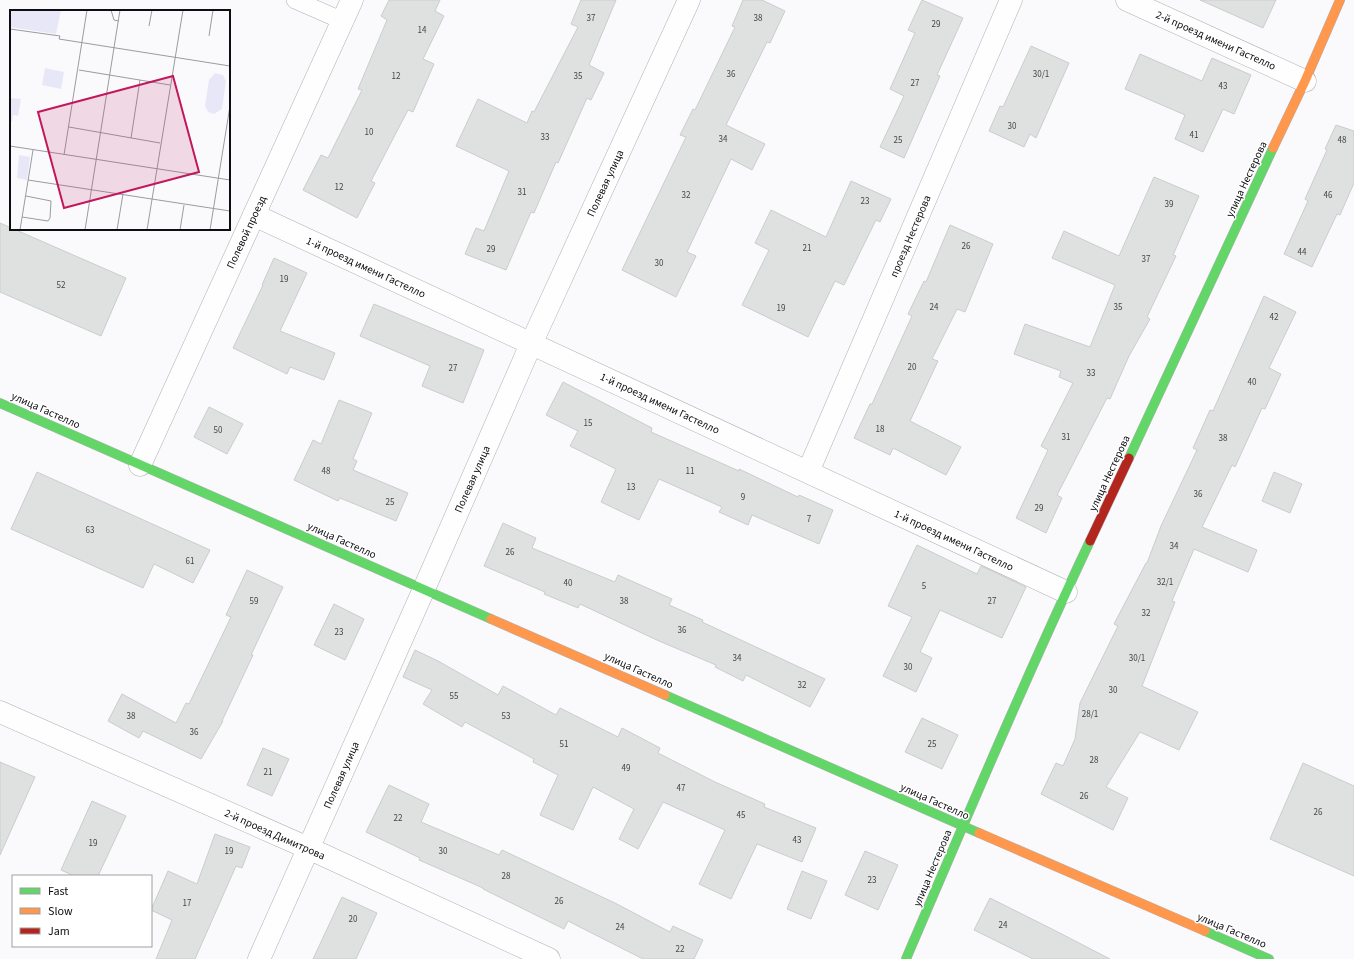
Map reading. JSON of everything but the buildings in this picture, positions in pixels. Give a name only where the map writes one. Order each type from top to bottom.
[{"type":"street","name":"Полевой проезд","points":[[140,465],[352,0]]},
{"type":"street","name":"Полевая улица","points":[[259,959],[424,589],[531,344],[690,0]]},
{"type":"street","name":"проезд Нестерова","points":[[808,472],[1011,0]]},
{"type":"street","name":"2-й проезд имени Гастелло","points":[[1127,0],[1305,81]]},
{"type":"street","name":"улица Нестерова","points":[[906,959],[1066,592],[1305,81],[1340,0]]},
{"type":"street","name":"1-й проезд имени Гастелло","points":[[254,215],[1066,592]]},
{"type":"street","name":"улица Гастелло","points":[[0,403],[1269,959]]},
{"type":"street","name":"2-й проезд Димитрова","points":[[0,712],[308,848],[549,959]]},
{"type":"lane","points":[[295,0],[343,21]]},
{"type":"traffic: fast","points":[[1129,458],[1273,148]]},
{"type":"traffic: fast","points":[[0,403],[491,619]]},
{"type":"traffic: fast","points":[[906,959],[1019,697],[1090,541]]},
{"type":"traffic: fast","points":[[665,695],[979,833]]},
{"type":"traffic: fast","points":[[1205,931],[1269,959]]},
{"type":"traffic: slow","points":[[1273,148],[1305,81],[1340,0]]},
{"type":"traffic: slow","points":[[491,619],[665,695]]},
{"type":"traffic: slow","points":[[979,833],[1205,931]]},
{"type":"traffic: jam","points":[[1090,541],[1129,458]]}]
